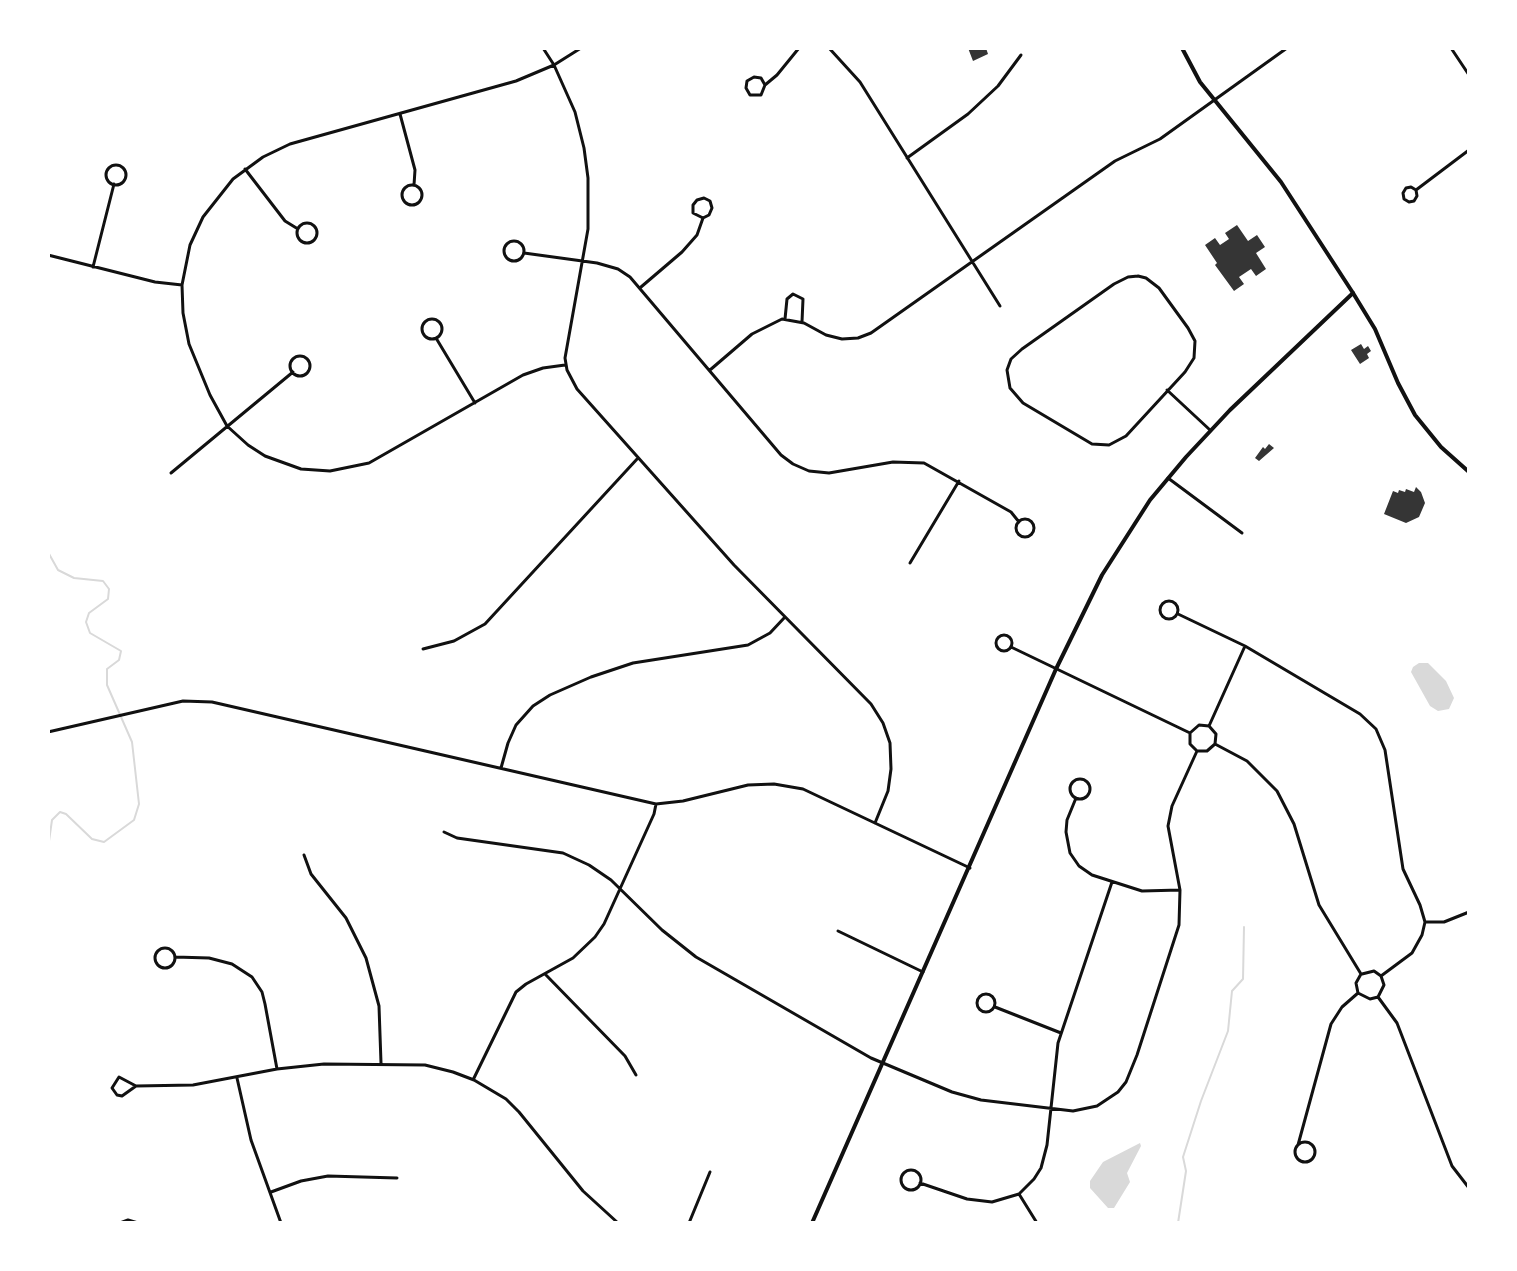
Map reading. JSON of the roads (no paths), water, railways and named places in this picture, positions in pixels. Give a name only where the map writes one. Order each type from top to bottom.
[{"type":"main road","points":[[1182,48],[1200,82],[1281,182],[1353,293],[1375,329],[1415,415],[1441,447],[1469,472]]},
{"type":"main road","points":[[812,1223],[1056,669],[1102,575],[1132,526],[1210,430],[1353,293]]},
{"type":"street","points":[[543,48],[575,112],[586,161],[589,214],[565,365],[577,389],[638,458],[734,565],[858,689],[883,723],[890,743],[891,769],[888,791],[875,823]]},
{"type":"street","points":[[565,365],[533,371],[369,463],[330,471],[301,469],[272,459],[248,445],[227,426],[189,344],[182,285],[190,245],[203,217],[221,191],[245,169],[290,144],[496,88],[554,65],[581,48]]},
{"type":"street","points":[[765,85],[761,78],[754,77],[747,81],[746,88],[750,95],[757,97],[764,93],[765,85],[799,48]]},
{"type":"street","points":[[829,48],[860,82],[1000,306]]},
{"type":"street","points":[[710,370],[761,327],[785,319],[802,322],[834,338],[847,340],[864,336],[1115,161],[1160,139],[1287,48]]},
{"type":"street","points":[[1451,48],[1469,75]]},
{"type":"street","points":[[907,158],[976,108],[998,86],[1021,55]]},
{"type":"street","points":[[400,114],[415,170],[414,185]]},
{"type":"street","points":[[1416,190],[1469,150]]},
{"type":"street","points":[[118,165],[126,175],[122,182],[114,184],[106,175],[110,167],[118,165]]},
{"type":"street","points":[[245,169],[285,221],[298,229]]},
{"type":"street","points":[[93,267],[114,184]]},
{"type":"street","points":[[414,185],[420,189],[421,196],[416,203],[408,204],[402,194],[406,187],[414,185]]},
{"type":"street","points":[[641,287],[697,235],[703,218],[709,215],[712,208],[710,201],[704,198],[694,202],[692,209],[696,216],[703,218]]},
{"type":"street","points":[[304,224],[311,224],[316,229],[316,237],[309,243],[303,242],[297,235],[298,229],[304,224]]},
{"type":"street","points":[[510,242],[517,242],[523,246],[524,253],[522,258],[513,261],[506,256],[505,247],[510,242]]},
{"type":"street","points":[[524,253],[618,269],[641,287],[781,455],[793,464],[809,471],[829,473],[913,461],[937,468],[1011,512],[1019,522]]},
{"type":"street","points":[[48,255],[155,282],[182,285]]},
{"type":"street","points":[[1138,276],[1159,288],[1195,341],[1191,364],[1167,390],[1126,436],[1118,442],[1103,445],[1084,440],[1023,403],[1010,388],[1007,370],[1011,359],[1022,349],[1114,284],[1138,276]]},
{"type":"street","points":[[785,319],[787,299],[793,294],[803,299],[802,322]]},
{"type":"street","points":[[428,320],[440,323],[441,331],[436,338],[429,339],[422,332],[428,320]]},
{"type":"street","points":[[436,338],[475,403]]},
{"type":"street","points":[[301,356],[308,360],[309,369],[305,374],[293,372],[290,365],[294,358],[301,356]]},
{"type":"street","points":[[171,473],[293,372]]},
{"type":"street","points":[[1167,390],[1210,430]]},
{"type":"street","points":[[423,649],[454,641],[485,624],[638,458]]},
{"type":"street","points":[[1168,478],[1242,533]]},
{"type":"street","points":[[910,563],[959,481]]},
{"type":"street","points":[[1019,522],[1031,522],[1034,528],[1031,535],[1024,537],[1018,533],[1019,522]]},
{"type":"street","points":[[1171,601],[1178,606],[1178,614],[1172,619],[1164,617],[1161,606],[1171,601]]},
{"type":"street","points":[[1178,614],[1245,646],[1360,714],[1376,729],[1385,750],[1403,869],[1425,922],[1412,953],[1381,976]]},
{"type":"street","points":[[500,769],[516,725],[533,706],[550,695],[633,663],[748,645],[770,633],[785,617]]},
{"type":"street","points":[[1011,647],[1011,640],[1006,635],[996,640],[996,647],[1001,651],[1011,647],[1190,733]]},
{"type":"street","points":[[1209,726],[1245,646]]},
{"type":"street","points":[[48,732],[183,701],[212,702],[656,804],[683,801],[748,785],[774,784],[803,789],[970,868]]},
{"type":"street","points":[[1199,725],[1209,726],[1216,734],[1215,744],[1207,751],[1197,751],[1190,744],[1190,733],[1199,725]]},
{"type":"street","points":[[1215,744],[1247,761],[1277,791],[1294,824],[1319,905],[1361,974]]},
{"type":"street","points":[[444,832],[457,838],[563,853],[589,865],[696,957],[883,1062],[967,1096],[1006,1104],[1073,1111],[1107,1102],[1126,1082],[1177,934],[1180,890],[1170,843],[1169,816],[1197,751]]},
{"type":"street","points":[[1085,781],[1090,792],[1085,798],[1076,798],[1071,792],[1073,783],[1085,781]]},
{"type":"street","points":[[1076,798],[1066,832],[1070,853],[1085,871],[1149,892],[1180,890]]},
{"type":"street","points":[[474,1080],[516,992],[573,958],[595,937],[620,890],[656,804]]},
{"type":"street","points":[[304,855],[311,874],[346,918],[366,958],[379,1006],[381,1063]]},
{"type":"street","points":[[920,1183],[980,1202],[1003,1200],[1019,1194],[1034,1179],[1041,1168],[1047,1145],[1055,1058],[1061,1033],[1112,882]]},
{"type":"street","points":[[1425,922],[1444,922],[1469,912]]},
{"type":"street","points":[[838,931],[923,972]]},
{"type":"street","points":[[164,947],[170,949],[175,957],[173,964],[164,968],[154,958],[158,949],[164,947]]},
{"type":"street","points":[[175,957],[221,961],[243,969],[252,977],[262,992],[277,1069]]},
{"type":"street","points":[[1374,971],[1381,976],[1384,989],[1378,997],[1365,998],[1358,993],[1356,983],[1361,974],[1374,971]]},
{"type":"street","points":[[545,974],[625,1056],[636,1075]]},
{"type":"street","points":[[1298,1145],[1307,1142],[1312,1145],[1315,1151],[1312,1160],[1303,1162],[1295,1151],[1331,1024],[1342,1007],[1358,993]]},
{"type":"street","points":[[984,994],[992,996],[995,1007],[984,1013],[978,1008],[977,1000],[984,994]]},
{"type":"street","points":[[1378,997],[1397,1023],[1452,1166],[1469,1188]]},
{"type":"street","points":[[995,1007],[1061,1033]]},
{"type":"street","points":[[136,1086],[119,1077],[112,1088],[122,1096],[136,1086],[193,1085],[277,1069],[324,1064],[425,1065],[474,1080],[506,1099],[583,1191],[618,1223]]},
{"type":"street","points":[[237,1078],[251,1140],[281,1223]]},
{"type":"street","points":[[907,1171],[916,1172],[920,1183],[910,1190],[902,1186],[901,1177],[907,1171]]},
{"type":"street","points":[[689,1223],[710,1172]]},
{"type":"street","points":[[270,1192],[328,1176],[397,1178]]},
{"type":"street","points":[[1019,1194],[1037,1223]]},
{"type":"street","points":[[120,1223],[128,1220],[138,1223]]},
{"type":"waterway","points":[[48,552],[58,570],[74,578],[103,581],[109,589],[108,599],[89,613],[86,622],[90,633],[121,651],[119,660],[107,669],[107,685],[132,742],[139,804],[134,820],[104,842],[92,839],[60,812],[52,820],[48,848]]},
{"type":"waterway","points":[[1178,1223],[1186,1171],[1183,1157],[1228,1031],[1232,991],[1243,979],[1244,927]]}]
